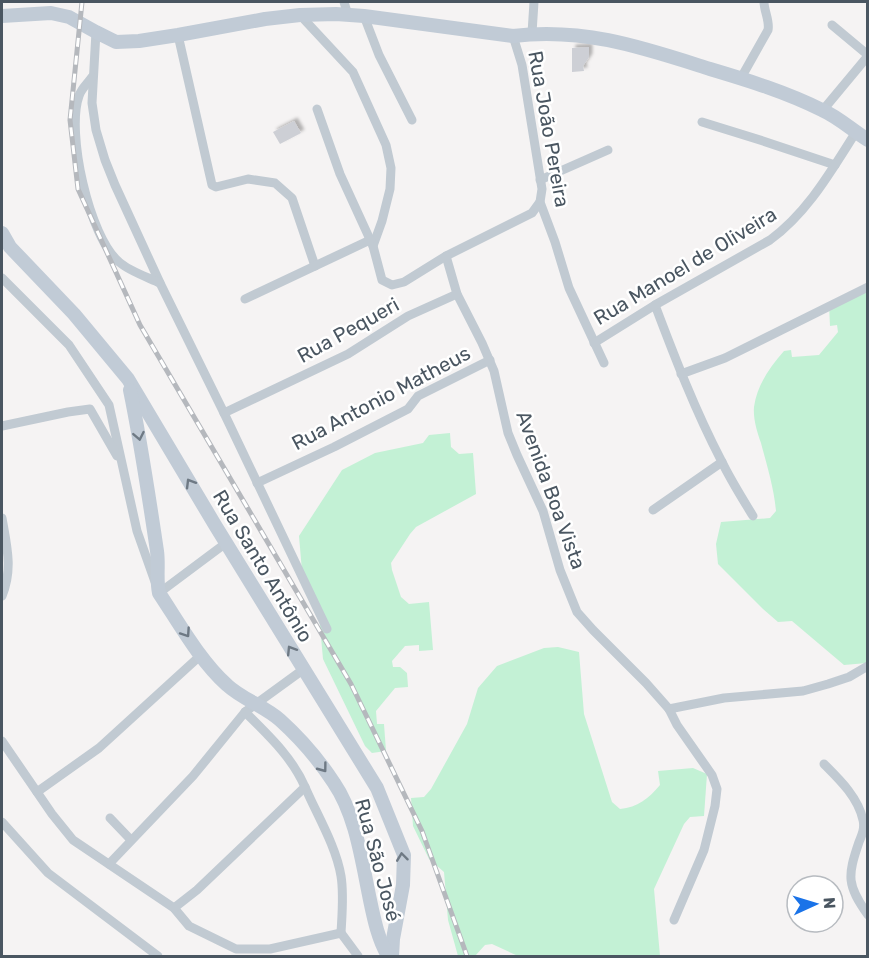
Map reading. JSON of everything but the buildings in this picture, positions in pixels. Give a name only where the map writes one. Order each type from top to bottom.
[{"type":"main road","points":[[2,16],[51,13],[69,17],[116,42],[178,36],[265,19],[346,8],[364,16],[513,36],[532,33],[606,38],[741,78],[823,110],[862,136]]},
{"type":"main road","name":"Rua Santo Antônio","points":[[2,233],[10,247],[74,314],[128,379],[377,788],[404,855],[403,885],[390,957]]},
{"type":"main road","points":[[128,379],[141,444],[154,533],[159,593]]},
{"type":"main road","name":"Rua São José","points":[[159,593],[201,655],[227,685],[251,708],[279,720],[311,753],[335,784],[349,813],[374,918],[383,948],[390,957]]},
{"type":"street","points":[[532,33],[534,2]]},
{"type":"street","points":[[741,78],[768,30],[764,2]]},
{"type":"street","points":[[245,299],[315,266],[372,243],[382,221],[390,189],[391,168],[386,145],[353,72],[300,15]]},
{"type":"street","points":[[364,16],[380,55],[412,120]]},
{"type":"street","points":[[823,110],[867,55],[832,25]]},
{"type":"street","points":[[96,32],[92,103],[96,130],[105,160],[160,283],[327,629]]},
{"type":"street","points":[[178,36],[212,184],[216,187],[248,179],[275,183],[292,198],[315,266]]},
{"type":"street","name":"Rua João Pereira","points":[[513,36],[522,65],[542,189],[540,202],[569,288],[604,363]]},
{"type":"street","points":[[92,77],[79,95],[75,119],[81,176],[88,205],[105,244],[118,262],[160,283]]},
{"type":"street","points":[[317,109],[340,174],[372,243],[382,280],[392,285],[404,282],[446,256],[532,213],[540,202]]},
{"type":"street","points":[[702,122],[835,165]]},
{"type":"street","name":"Rua Manoel de Oliveira","points":[[594,343],[784,230],[804,209],[835,165],[862,136]]},
{"type":"street","points":[[540,180],[608,150]]},
{"type":"street","name":"Avenida Boa Vista","points":[[446,256],[457,294],[490,360],[508,433],[543,511],[560,570],[577,612],[646,682],[669,709],[712,775],[717,789],[704,850],[674,920]]},
{"type":"street","name":"Rua São José","points":[[2,278],[69,345],[109,405],[137,531],[159,593]]},
{"type":"street","points":[[681,374],[725,358],[867,287]]},
{"type":"street","name":"Rua Pequeri","points":[[224,413],[348,354],[408,316],[457,294]]},
{"type":"street","points":[[655,305],[681,374],[722,462],[753,516]]},
{"type":"street","name":"Rua Antonio Matheus","points":[[257,483],[408,409],[418,396],[490,360]]},
{"type":"street","points":[[2,426],[90,409],[122,464]]},
{"type":"street","points":[[653,510],[722,462]]},
{"type":"street","points":[[2,518],[9,556],[6,586],[2,596]]},
{"type":"street","points":[[159,593],[226,543]]},
{"type":"street","points":[[37,792],[99,748],[201,655]]},
{"type":"street","points":[[669,709],[724,698],[803,691],[849,676],[867,666]]},
{"type":"street","points":[[109,864],[193,776],[251,708],[304,669]]},
{"type":"street","name":"Rua São José","points":[[251,708],[300,774],[334,851],[341,875],[343,905],[341,933]]},
{"type":"street","points":[[2,741],[73,840],[174,908],[189,926],[236,949],[270,949],[341,933],[358,957]]},
{"type":"street","points":[[824,764],[843,783],[863,820],[864,829],[854,857],[851,882],[852,889],[864,905],[867,915]]},
{"type":"street","points":[[174,908],[197,890],[305,788]]},
{"type":"street","points":[[110,818],[131,840]]},
{"type":"street","points":[[2,822],[48,873],[158,957]]},
{"type":"green space","points":[[867,291],[867,663],[844,665],[792,621],[778,622],[763,609],[718,564],[716,544],[721,522],[770,518],[776,511],[772,485],[754,416],[758,391],[765,377],[784,351],[791,350],[792,357],[819,355],[838,332],[837,325],[830,326],[829,305]]},
{"type":"green space","points":[[450,433],[451,447],[459,454],[473,453],[476,494],[416,527],[391,563],[401,597],[409,604],[429,602],[433,650],[419,651],[419,645],[405,646],[392,661],[393,667],[400,667],[407,673],[408,687],[395,688],[376,711],[377,724],[384,724],[386,751],[372,753],[365,746],[323,659],[318,604],[302,571],[299,536],[342,470],[375,453],[423,443],[429,435]]},
{"type":"green space","points":[[558,647],[579,652],[584,714],[612,802],[620,809],[642,802],[660,785],[658,771],[693,768],[707,774],[704,816],[690,817],[684,824],[654,889],[660,956],[518,956],[492,944],[485,945],[475,956],[458,956],[448,920],[444,872],[429,859],[413,826],[411,798],[424,797],[431,789],[467,724],[478,688],[497,666],[544,648]]},
{"type":"railway","points":[[82,2],[70,120],[78,189],[140,325],[351,684],[422,831],[467,956]]}]
